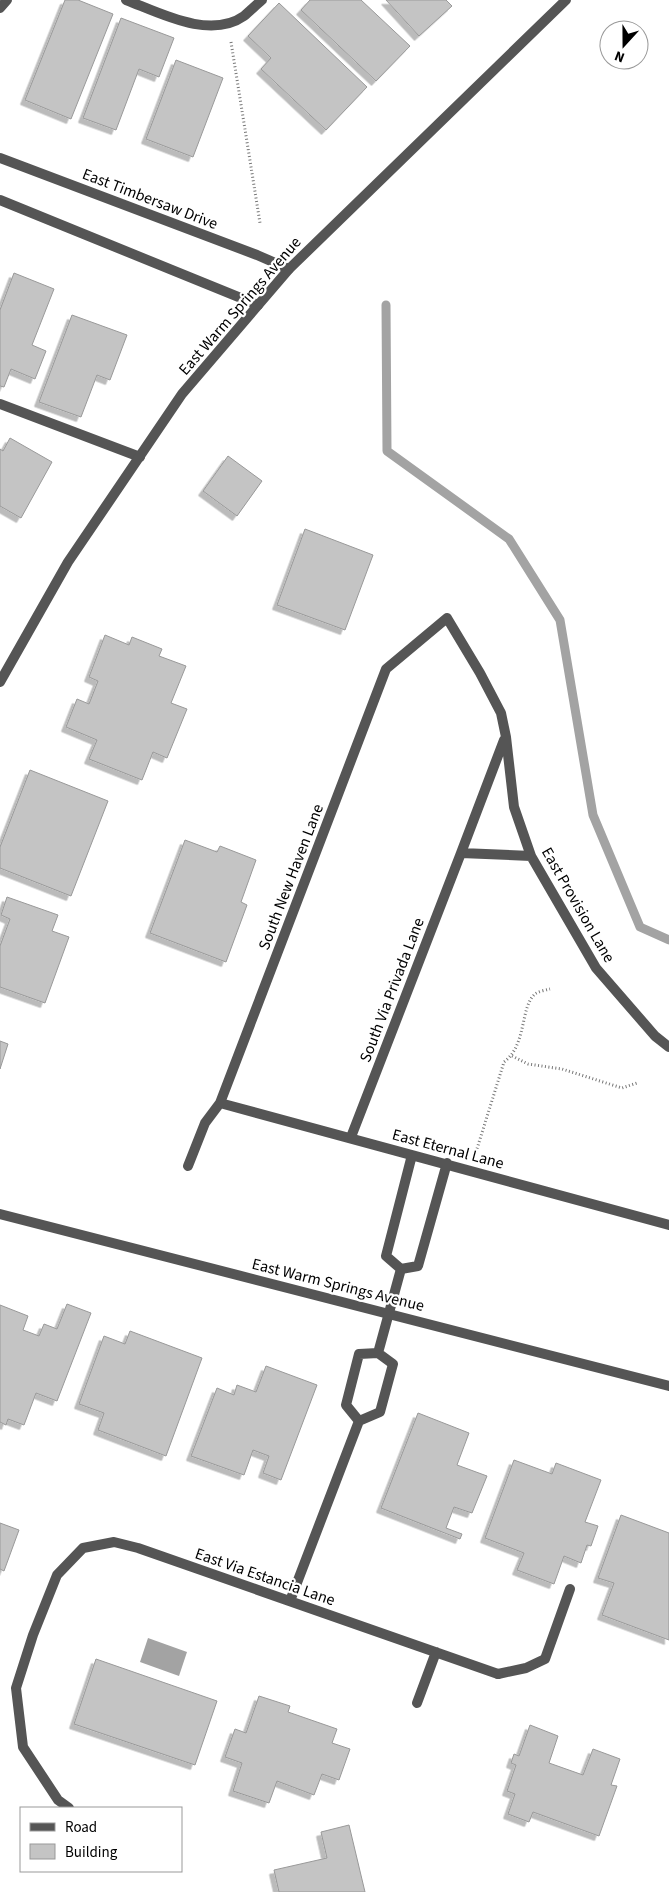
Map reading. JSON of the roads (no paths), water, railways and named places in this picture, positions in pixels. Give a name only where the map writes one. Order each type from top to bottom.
[{"type":"street","points":[[0,8],[8,0]]},
{"type":"street","points":[[126,0],[189,23],[217,26],[243,17],[262,0]]},
{"type":"street","name":"East Warm Springs Avenue","points":[[0,682],[68,562],[182,394],[289,269],[566,0]]},
{"type":"street","name":"East Timbersaw Drive","points":[[0,158],[257,255],[289,269]]},
{"type":"street","points":[[0,200],[258,305]]},
{"type":"street","points":[[0,404],[140,457]]},
{"type":"street","name":"East Provision Lane","points":[[447,618],[480,674],[500,713],[506,737],[514,807],[530,856],[596,968],[655,1036],[669,1047]]},
{"type":"street","name":"South New Haven Lane","points":[[188,1166],[205,1123],[220,1103],[386,670],[447,618]]},
{"type":"street","name":"South Via Privada Lane","points":[[351,1137],[506,737]]},
{"type":"street","points":[[461,853],[530,856]]},
{"type":"street","name":"East Eternal Lane","points":[[220,1103],[447,1163],[669,1225]]},
{"type":"street","points":[[401,1269],[386,1256],[412,1155]]},
{"type":"street","points":[[401,1269],[418,1266],[447,1163]]},
{"type":"street","name":"East Warm Springs Avenue","points":[[0,1214],[669,1386]]},
{"type":"street","points":[[378,1353],[401,1269]]},
{"type":"street","points":[[290,1602],[359,1421],[380,1412],[393,1364],[378,1353],[359,1354],[346,1405],[359,1421]]},
{"type":"street","name":"East Via Estancia Lane","points":[[68,1807],[58,1800],[23,1748],[16,1688],[33,1635],[57,1576],[83,1548],[114,1542],[138,1548],[498,1674],[526,1668],[545,1658],[570,1589]]},
{"type":"street","points":[[416,1703],[436,1652]]},
{"type":"waterway","points":[[386,305],[387,451],[509,539],[560,620],[593,815],[640,927],[669,940]]}]
